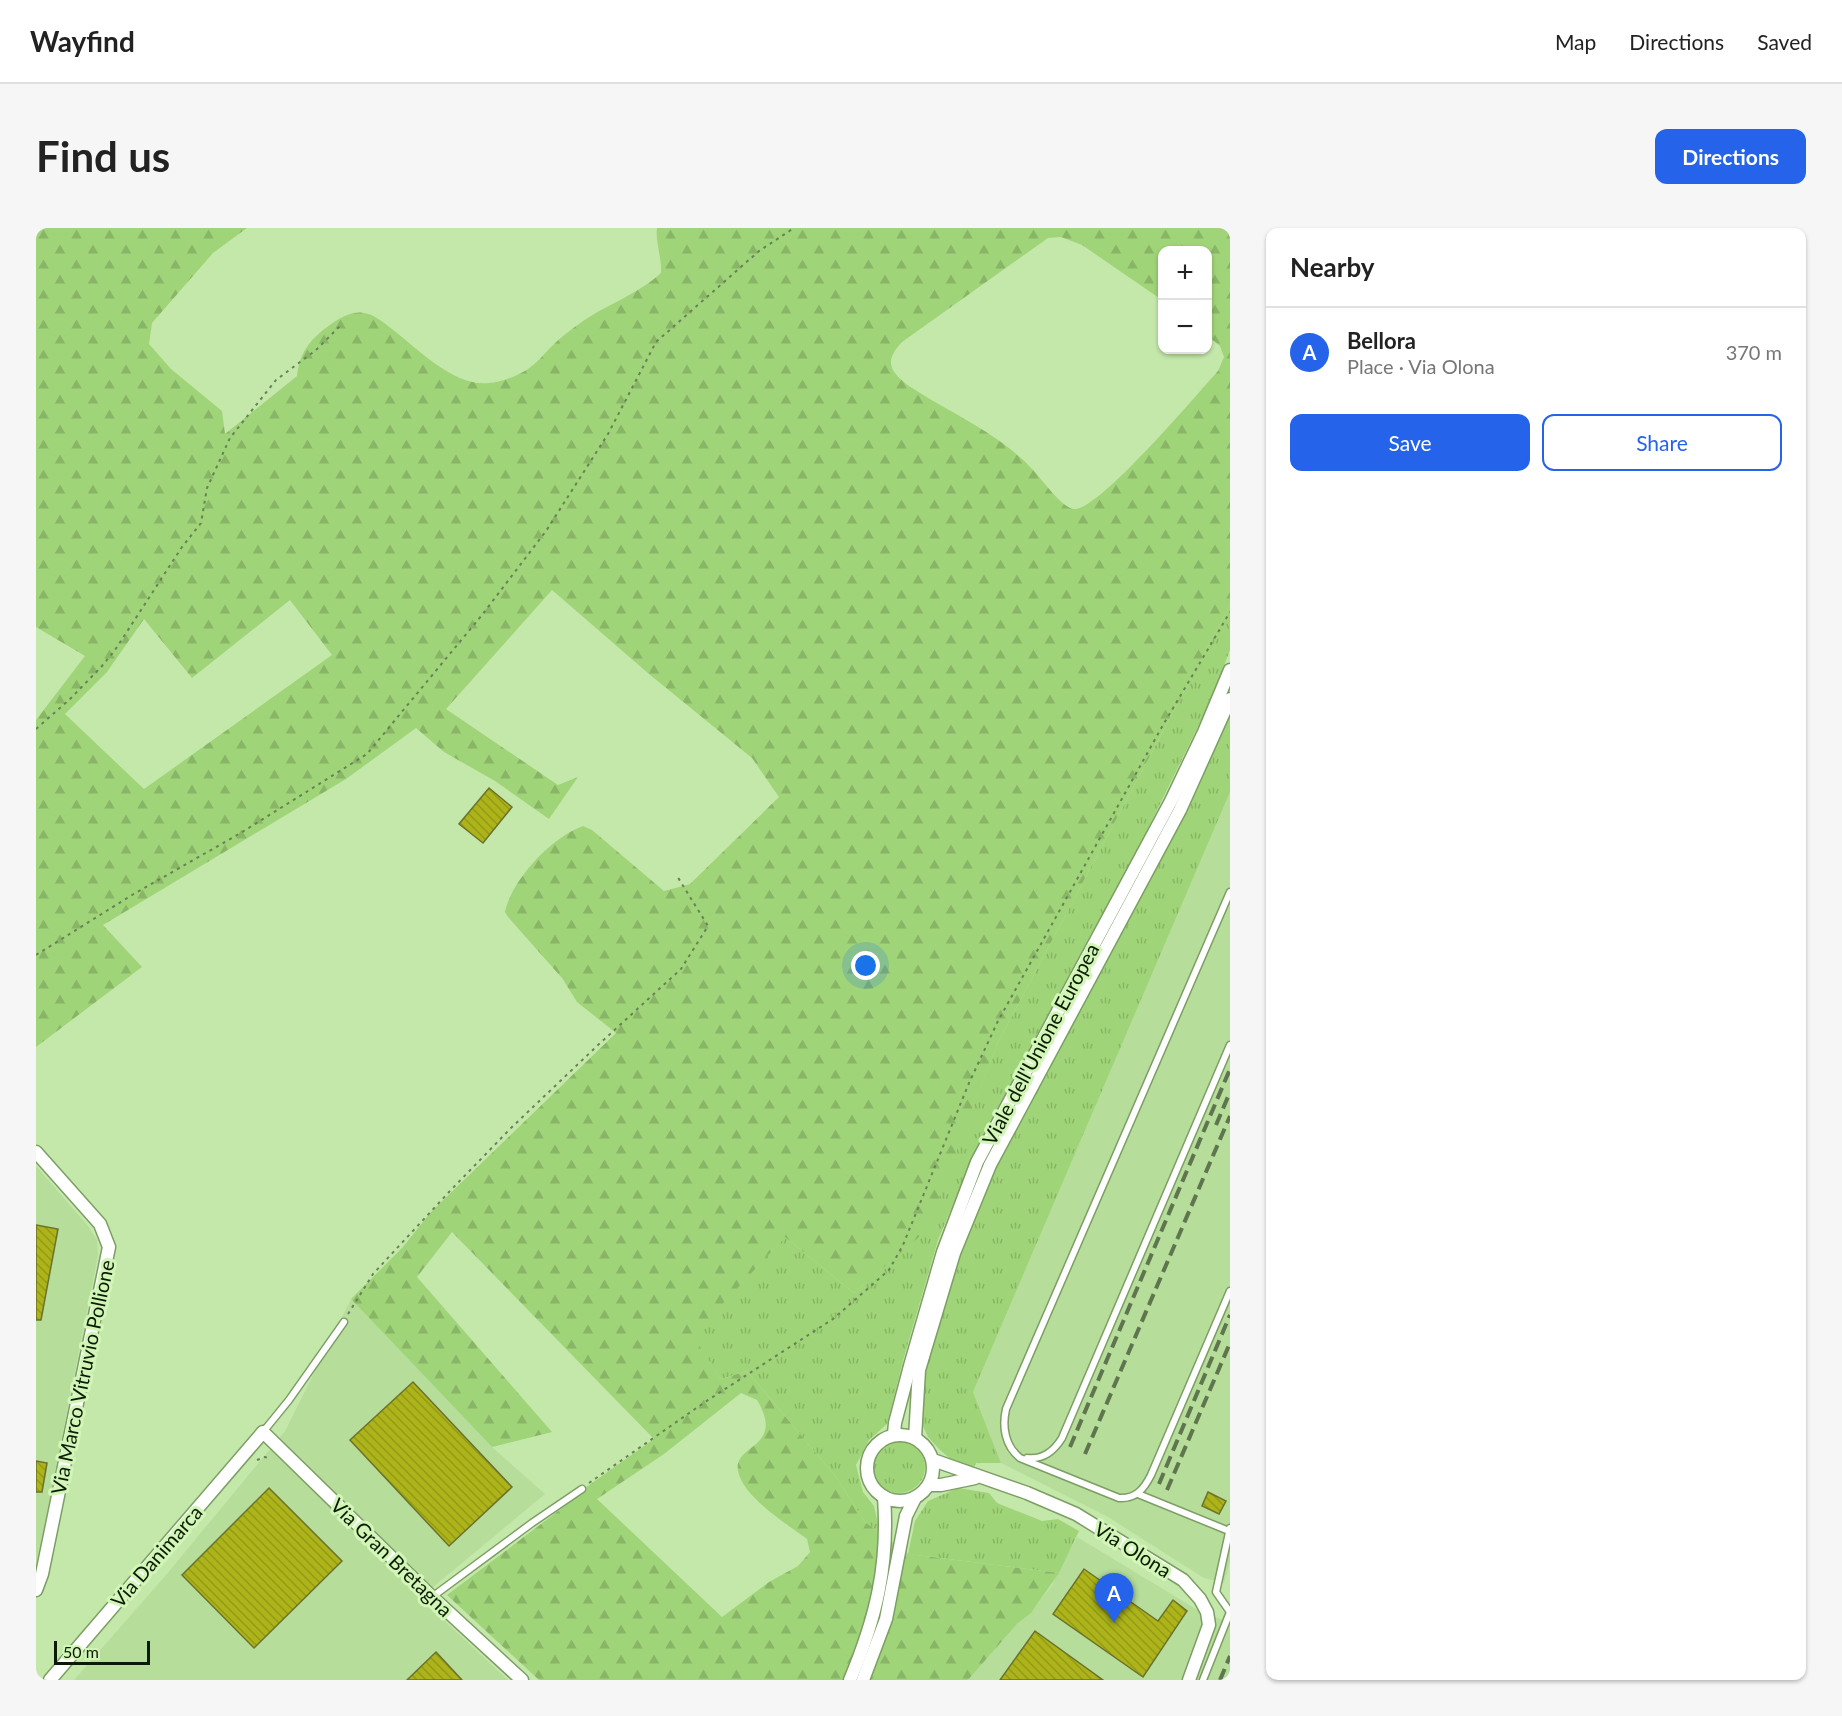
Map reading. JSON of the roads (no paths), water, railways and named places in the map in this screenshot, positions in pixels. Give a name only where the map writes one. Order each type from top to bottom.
[{"type":"street","name":"Viale dell'Unione Europea","points":[[894,1434],[910,1366],[943,1252],[977,1162],[1172,801],[1230,670]]},
{"type":"street","name":"Viale dell'Unione Europea","points":[[915,1438],[919,1370],[954,1253],[990,1165],[1179,810],[1230,699]]},
{"type":"street","name":"Via Marco Vitruvio Pollione","points":[[36,1152],[100,1224],[109,1247],[42,1574],[36,1590]]},
{"type":"street","name":"Via Gran Bretagna","points":[[263,1432],[432,1597],[522,1680]]},
{"type":"street","name":"Via Danimarca","points":[[50,1680],[263,1432]]},
{"type":"street","points":[[894,1434],[915,1438],[923,1443],[933,1460],[929,1485],[915,1498],[899,1502],[884,1497],[874,1490],[869,1480],[866,1468],[868,1456],[874,1446],[894,1434]]},
{"type":"street","name":"Via Olona","points":[[933,1460],[1027,1493],[1076,1514],[1183,1580],[1200,1599],[1207,1612],[1209,1625],[1189,1680]]},
{"type":"street","points":[[929,1485],[941,1485],[979,1477]]},
{"type":"street","points":[[850,1680],[875,1612],[885,1544],[884,1497]]},
{"type":"street","points":[[863,1680],[886,1619],[906,1516],[915,1498]]},
{"type":"lane","points":[[1230,892],[1006,1409],[1004,1426],[1011,1449],[1020,1458],[1119,1498],[1138,1494],[1147,1484],[1230,1291]]},
{"type":"lane","points":[[1020,1458],[1032,1459],[1045,1456],[1062,1438],[1230,1045]]},
{"type":"lane","points":[[263,1432],[289,1400],[344,1322]]},
{"type":"lane","points":[[432,1597],[582,1489]]},
{"type":"lane","points":[[1138,1494],[1229,1529],[1216,1592],[1230,1612],[1203,1680]]},
{"type":"railway","points":[[1070,1447],[1230,1069]]},
{"type":"railway","points":[[1216,1125],[1230,1092]]},
{"type":"railway","points":[[1085,1454],[1230,1116]]},
{"type":"railway","points":[[1159,1484],[1230,1315]]},
{"type":"railway","points":[[1167,1490],[1230,1343]]},
{"type":"railway","points":[[1220,1680],[1230,1656]]},
{"type":"place","name":"Bellora","points":[[1114,1623]]}]
